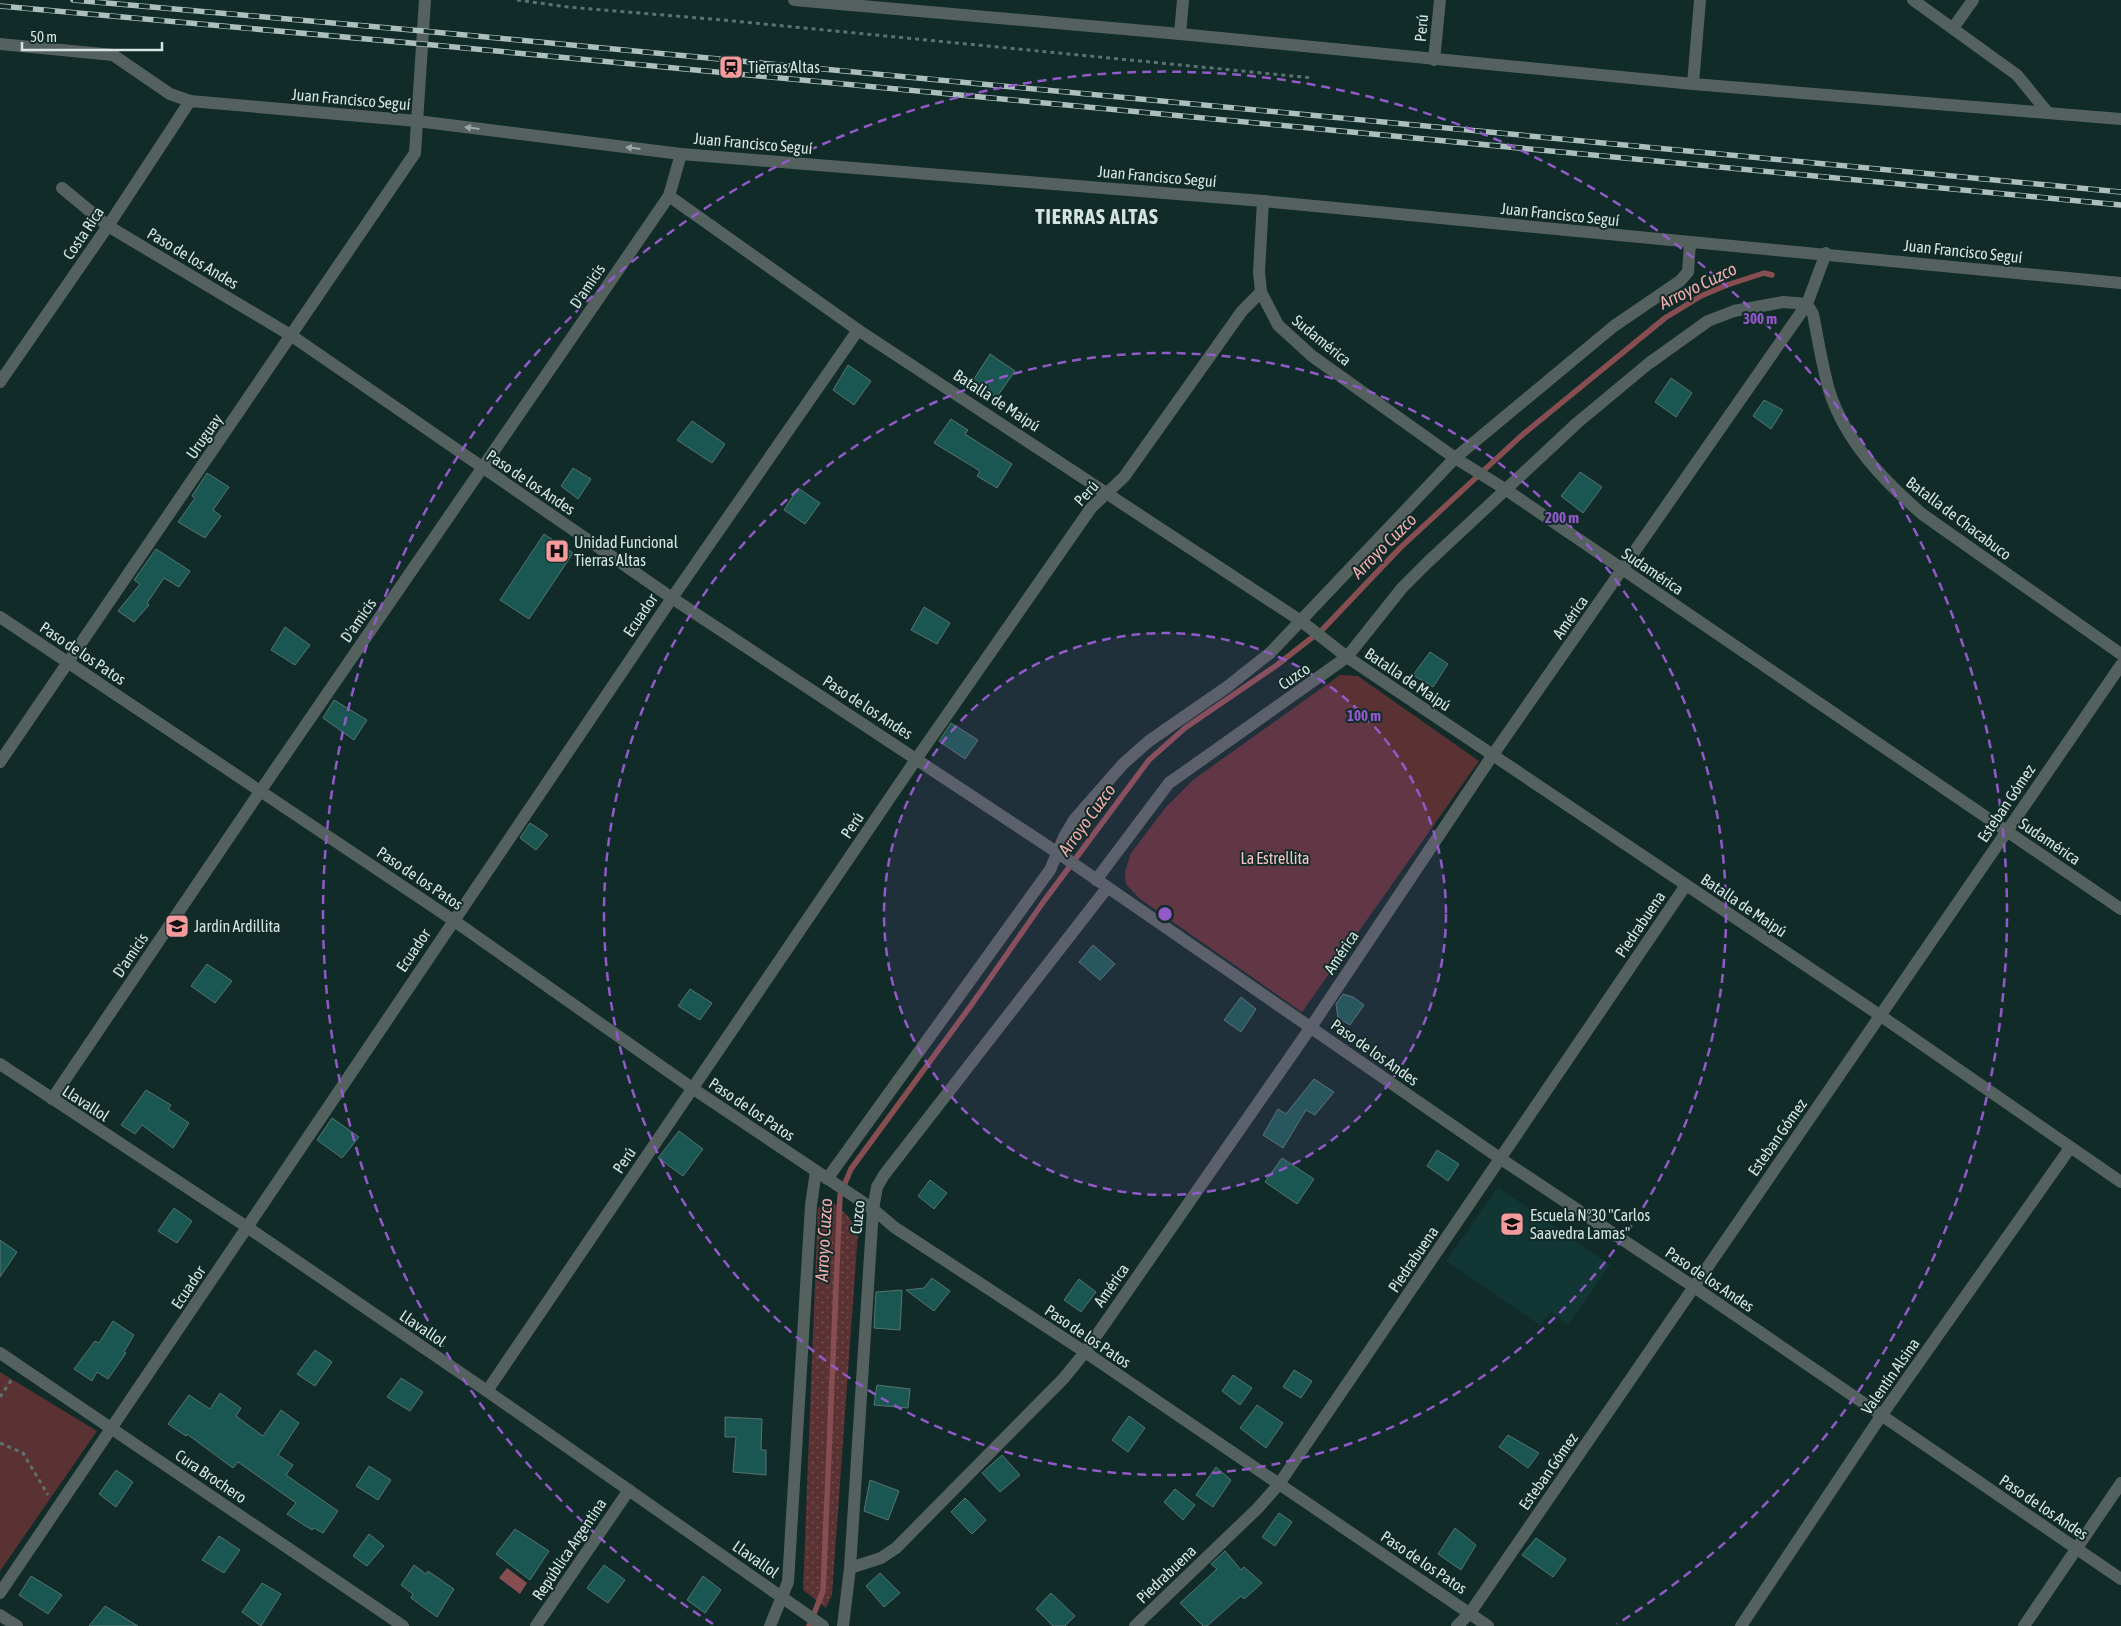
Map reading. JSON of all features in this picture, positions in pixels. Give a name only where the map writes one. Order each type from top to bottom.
[{"type":"street","points":[[417,121],[425,0]]},
{"type":"street","points":[[794,0],[1180,34],[1693,84],[2121,119]]},
{"type":"street","points":[[1180,34],[1183,0]]},
{"type":"street","name":"Perú","points":[[1434,60],[1440,0]]},
{"type":"street","points":[[1693,84],[1700,0]]},
{"type":"street","points":[[1913,0],[2017,75],[2048,113]]},
{"type":"street","points":[[1953,28],[1973,0]]},
{"type":"street","name":"Juan Francisco Seguí","points":[[0,44],[113,55],[170,94],[190,101],[417,121],[682,154],[1263,201],[2121,283]]},
{"type":"street","name":"Costa Rica","points":[[0,382],[108,226],[190,101]]},
{"type":"street","name":"Uruguay","points":[[0,762],[415,153],[417,121]]},
{"type":"street","name":"D'amicis","points":[[52,1100],[261,790],[669,196],[682,154]]},
{"type":"street","name":"Paso de los Andes","points":[[62,188],[108,226],[292,336],[672,598],[917,758],[1501,1159],[1694,1287],[2121,1579]]},
{"type":"street","name":"Batalla de Maipú","points":[[669,196],[858,330],[1108,492],[1306,624],[1327,643],[1347,657],[1881,1016],[2121,1182]]},
{"type":"street","name":"Sudamérica","points":[[1263,201],[1259,272],[1261,292],[1278,325],[1312,356],[1460,461],[1505,489],[2121,909]]},
{"type":"street","points":[[831,1182],[1050,870],[1062,856],[1064,837],[1074,820],[1123,764],[1149,741],[1249,670],[1306,624],[1460,461],[1614,326],[1680,281],[1688,272],[1690,243]]},
{"type":"street","points":[[1808,304],[1826,254]]},
{"type":"street","name":"Perú","points":[[487,1391],[917,758],[1092,508],[1124,477],[1242,310],[1261,292]]},
{"type":"street","name":"Cuzco","points":[[1096,880],[1169,783],[1347,657],[1402,588],[1505,489],[1648,364],[1708,321],[1734,311],[1783,302],[1808,304]]},
{"type":"street","name":"América","points":[[850,1568],[882,1558],[896,1548],[1064,1378],[1084,1352],[1311,1027],[1492,756],[1808,304]]},
{"type":"street","name":"Batalla de Chacabuco","points":[[1808,304],[1813,314],[1829,390],[1842,420],[1876,470],[1894,490],[1922,514],[2121,654]]},
{"type":"street","name":"Ecuador","points":[[0,1593],[672,598],[858,330]]},
{"type":"street","name":"Paso de los Patos","points":[[0,617],[454,920],[692,1088],[872,1209],[894,1227],[1084,1352],[1488,1626]]},
{"type":"street","name":"Esteban Gómez","points":[[1457,1626],[1470,1613],[2121,665]]},
{"type":"street","name":"Piedrabuena","points":[[1135,1626],[1258,1508],[1279,1484],[1686,885]]},
{"type":"street","name":"Cuzco","points":[[843,1626],[850,1568],[872,1209],[877,1187],[884,1175],[1107,888]]},
{"type":"street","name":"Llavallol","points":[[0,1064],[247,1227],[487,1391],[823,1626]]},
{"type":"street","name":"Valentín Alsina","points":[[1741,1626],[1881,1416],[2070,1148]]},
{"type":"street","points":[[770,1626],[788,1582],[794,1516],[810,1215],[816,1172]]},
{"type":"street","name":"Cura Brochero","points":[[0,1354],[403,1626]]},
{"type":"street","points":[[2024,1626],[2121,1483]]},
{"type":"street","name":"República Argentina","points":[[536,1626],[629,1490]]},
{"type":"street","points":[[0,1615],[17,1626]]},
{"type":"path","points":[[517,0],[568,7],[733,21],[1313,78]]},
{"type":"path","points":[[0,1397],[20,1367]]},
{"type":"path","points":[[0,1443],[23,1453],[57,1510]]},
{"type":"shaded area","name":"Escuela Nº30 \"Carlos Saavedra Lamas\"","points":[[1498,1187],[1610,1265],[1568,1325],[1551,1312],[1540,1325],[1446,1261]]},
{"type":"shaded area","points":[[507,1568],[527,1583],[520,1594],[499,1578]]},
{"type":"green space","name":"La Estrellita","points":[[1340,675],[1358,676],[1479,761],[1302,1012],[1140,899],[1126,884],[1125,872],[1131,853],[1166,807],[1193,780]]},
{"type":"green space","points":[[833,1202],[848,1216],[858,1232],[832,1595],[826,1608],[803,1590],[818,1208]]},
{"type":"green space","points":[[0,1372],[97,1431],[0,1571]]},
{"type":"building","points":[[990,354],[1015,371],[996,398],[972,382]]},
{"type":"building","points":[[848,365],[871,381],[854,405],[833,390]]},
{"type":"building","points":[[1671,378],[1692,393],[1676,417],[1655,402]]},
{"type":"building","points":[[1764,400],[1783,410],[1771,429],[1753,416]]},
{"type":"building","points":[[951,419],[968,430],[965,434],[1012,464],[997,488],[977,476],[980,471],[934,443]]},
{"type":"building","points":[[692,421],[725,444],[712,463],[677,440]]},
{"type":"building","points":[[573,468],[591,479],[578,499],[561,486]]},
{"type":"building","points":[[1580,472],[1602,487],[1583,513],[1561,496]]},
{"type":"building","points":[[207,473],[229,487],[213,510],[221,516],[205,538],[178,522],[195,498],[192,496]]},
{"type":"building","points":[[798,488],[820,503],[805,524],[784,510]]},
{"type":"building","points":[[544,534],[573,553],[529,619],[500,600]]},
{"type":"building","points":[[156,549],[190,571],[179,587],[164,578],[147,603],[149,605],[134,622],[118,611],[140,584],[134,580]]},
{"type":"building","points":[[924,607],[950,623],[937,644],[911,630]]},
{"type":"building","points":[[285,627],[310,645],[295,665],[271,650]]},
{"type":"building","points":[[1430,652],[1448,664],[1433,687],[1413,675]]},
{"type":"building","points":[[334,700],[367,720],[354,740],[323,718]]},
{"type":"building","points":[[951,723],[978,740],[965,759],[939,741]]},
{"type":"building","points":[[530,823],[548,835],[536,850],[520,838]]},
{"type":"building","points":[[1093,945],[1115,964],[1100,980],[1079,962]]},
{"type":"building","points":[[207,964],[232,981],[215,1003],[191,986]]},
{"type":"building","points":[[690,989],[712,1003],[700,1020],[678,1006]]},
{"type":"building","points":[[1343,994],[1353,997],[1364,1005],[1350,1025],[1338,1018],[1336,1004]]},
{"type":"building","points":[[1241,997],[1256,1009],[1241,1032],[1224,1020]]},
{"type":"building","points":[[1314,1079],[1334,1092],[1315,1115],[1306,1110],[1283,1148],[1263,1135],[1278,1109],[1286,1114]]},
{"type":"building","points":[[146,1090],[171,1105],[168,1109],[189,1123],[173,1148],[142,1125],[135,1134],[121,1125]]},
{"type":"building","points":[[332,1118],[359,1137],[342,1158],[317,1140]]},
{"type":"building","points":[[679,1131],[703,1149],[683,1176],[658,1158]]},
{"type":"building","points":[[1437,1150],[1459,1164],[1448,1181],[1427,1166]]},
{"type":"building","points":[[1282,1158],[1314,1179],[1297,1204],[1265,1182]]},
{"type":"building","points":[[930,1180],[947,1193],[934,1209],[918,1196]]},
{"type":"building","points":[[174,1208],[192,1221],[177,1243],[158,1231]]},
{"type":"building","points":[[0,1240],[17,1252],[0,1277]]},
{"type":"building","points":[[932,1278],[950,1291],[934,1311],[906,1290],[924,1288]]},
{"type":"building","points":[[1079,1279],[1096,1292],[1081,1312],[1064,1300]]},
{"type":"building","points":[[902,1290],[900,1330],[874,1328],[876,1292]]},
{"type":"building","points":[[113,1321],[134,1335],[124,1352],[126,1353],[108,1379],[97,1372],[92,1381],[74,1369],[95,1341],[99,1343]]},
{"type":"building","points":[[315,1350],[332,1362],[315,1386],[297,1374]]},
{"type":"building","points":[[1294,1370],[1312,1381],[1301,1398],[1283,1387]]},
{"type":"building","points":[[1233,1375],[1252,1388],[1240,1405],[1222,1391]]},
{"type":"building","points":[[401,1378],[423,1392],[410,1411],[387,1397]]},
{"type":"building","points":[[877,1385],[910,1389],[908,1408],[874,1405]]},
{"type":"building","points":[[220,1393],[241,1408],[236,1416],[263,1436],[281,1410],[299,1423],[278,1455],[293,1465],[286,1475],[338,1511],[323,1533],[314,1528],[312,1530],[287,1514],[296,1503],[238,1462],[233,1468],[187,1434],[186,1436],[168,1424],[189,1395],[210,1409]]},
{"type":"building","points":[[1257,1405],[1283,1423],[1266,1448],[1240,1428]]},
{"type":"building","points":[[1129,1416],[1145,1428],[1128,1452],[1112,1440]]},
{"type":"building","points":[[725,1417],[762,1419],[761,1450],[766,1450],[766,1475],[733,1472],[736,1437],[725,1437]]},
{"type":"building","points":[[1508,1435],[1539,1453],[1528,1468],[1499,1447]]},
{"type":"building","points":[[1002,1455],[1020,1475],[1000,1492],[982,1473]]},
{"type":"building","points":[[369,1466],[391,1480],[378,1500],[356,1486]]},
{"type":"building","points":[[1216,1467],[1231,1480],[1213,1507],[1196,1495]]},
{"type":"building","points":[[116,1470],[133,1482],[116,1507],[99,1494]]},
{"type":"building","points":[[870,1480],[899,1491],[888,1520],[864,1511]]},
{"type":"building","points":[[1175,1489],[1195,1505],[1183,1520],[1164,1502]]},
{"type":"building","points":[[965,1498],[986,1520],[972,1534],[951,1512]]},
{"type":"building","points":[[1279,1513],[1292,1522],[1275,1546],[1262,1537]]},
{"type":"building","points":[[1455,1528],[1476,1545],[1461,1570],[1438,1554]]},
{"type":"building","points":[[515,1529],[549,1551],[530,1580],[496,1554]]},
{"type":"building","points":[[369,1534],[384,1546],[367,1566],[353,1556]]},
{"type":"building","points":[[219,1536],[240,1550],[224,1573],[202,1560]]},
{"type":"building","points":[[1536,1538],[1566,1559],[1553,1577],[1522,1555]]},
{"type":"building","points":[[1225,1551],[1241,1570],[1244,1567],[1262,1583],[1244,1599],[1241,1596],[1207,1626],[1203,1626],[1180,1603],[1217,1569],[1211,1564]]},
{"type":"building","points":[[414,1565],[426,1574],[428,1571],[454,1589],[437,1617],[411,1598],[413,1594],[401,1585]]},
{"type":"building","points":[[604,1565],[625,1580],[608,1603],[587,1588]]},
{"type":"building","points":[[880,1573],[900,1593],[884,1607],[866,1586]]},
{"type":"building","points":[[31,1576],[62,1595],[48,1614],[19,1595]]},
{"type":"building","points":[[703,1576],[721,1590],[705,1613],[687,1600]]},
{"type":"building","points":[[262,1583],[281,1594],[261,1626],[242,1612]]},
{"type":"building","points":[[1051,1593],[1075,1616],[1065,1626],[1053,1626],[1036,1609]]},
{"type":"building","points":[[105,1606],[138,1626],[89,1626]]},
{"type":"waterway","name":"Arroyo Cuzco","points":[[809,1626],[823,1591],[840,1195],[851,1169],[972,1004],[1044,901],[1149,760],[1185,728],[1277,665],[1323,629],[1400,548],[1521,436],[1665,318],[1701,296],[1727,285],[1764,273],[1772,275]]},
{"type":"railway","points":[[73,0],[423,31],[2121,192]]},
{"type":"railway","points":[[0,6],[422,44],[2121,205]]},
{"type":"place","name":"Tierras Altas","points":[[731,67]]},
{"type":"place","name":"Unidad Funcional Tierras Altas","points":[[557,551]]},
{"type":"place","name":"Jardín Ardillita","points":[[177,926]]},
{"type":"place","name":"Escuela Nº30 \"Carlos Saavedra Lamas\"","points":[[1512,1224]]},
{"type":"district","name":"TIERRAS ALTAS","points":[[1097,217]]}]
